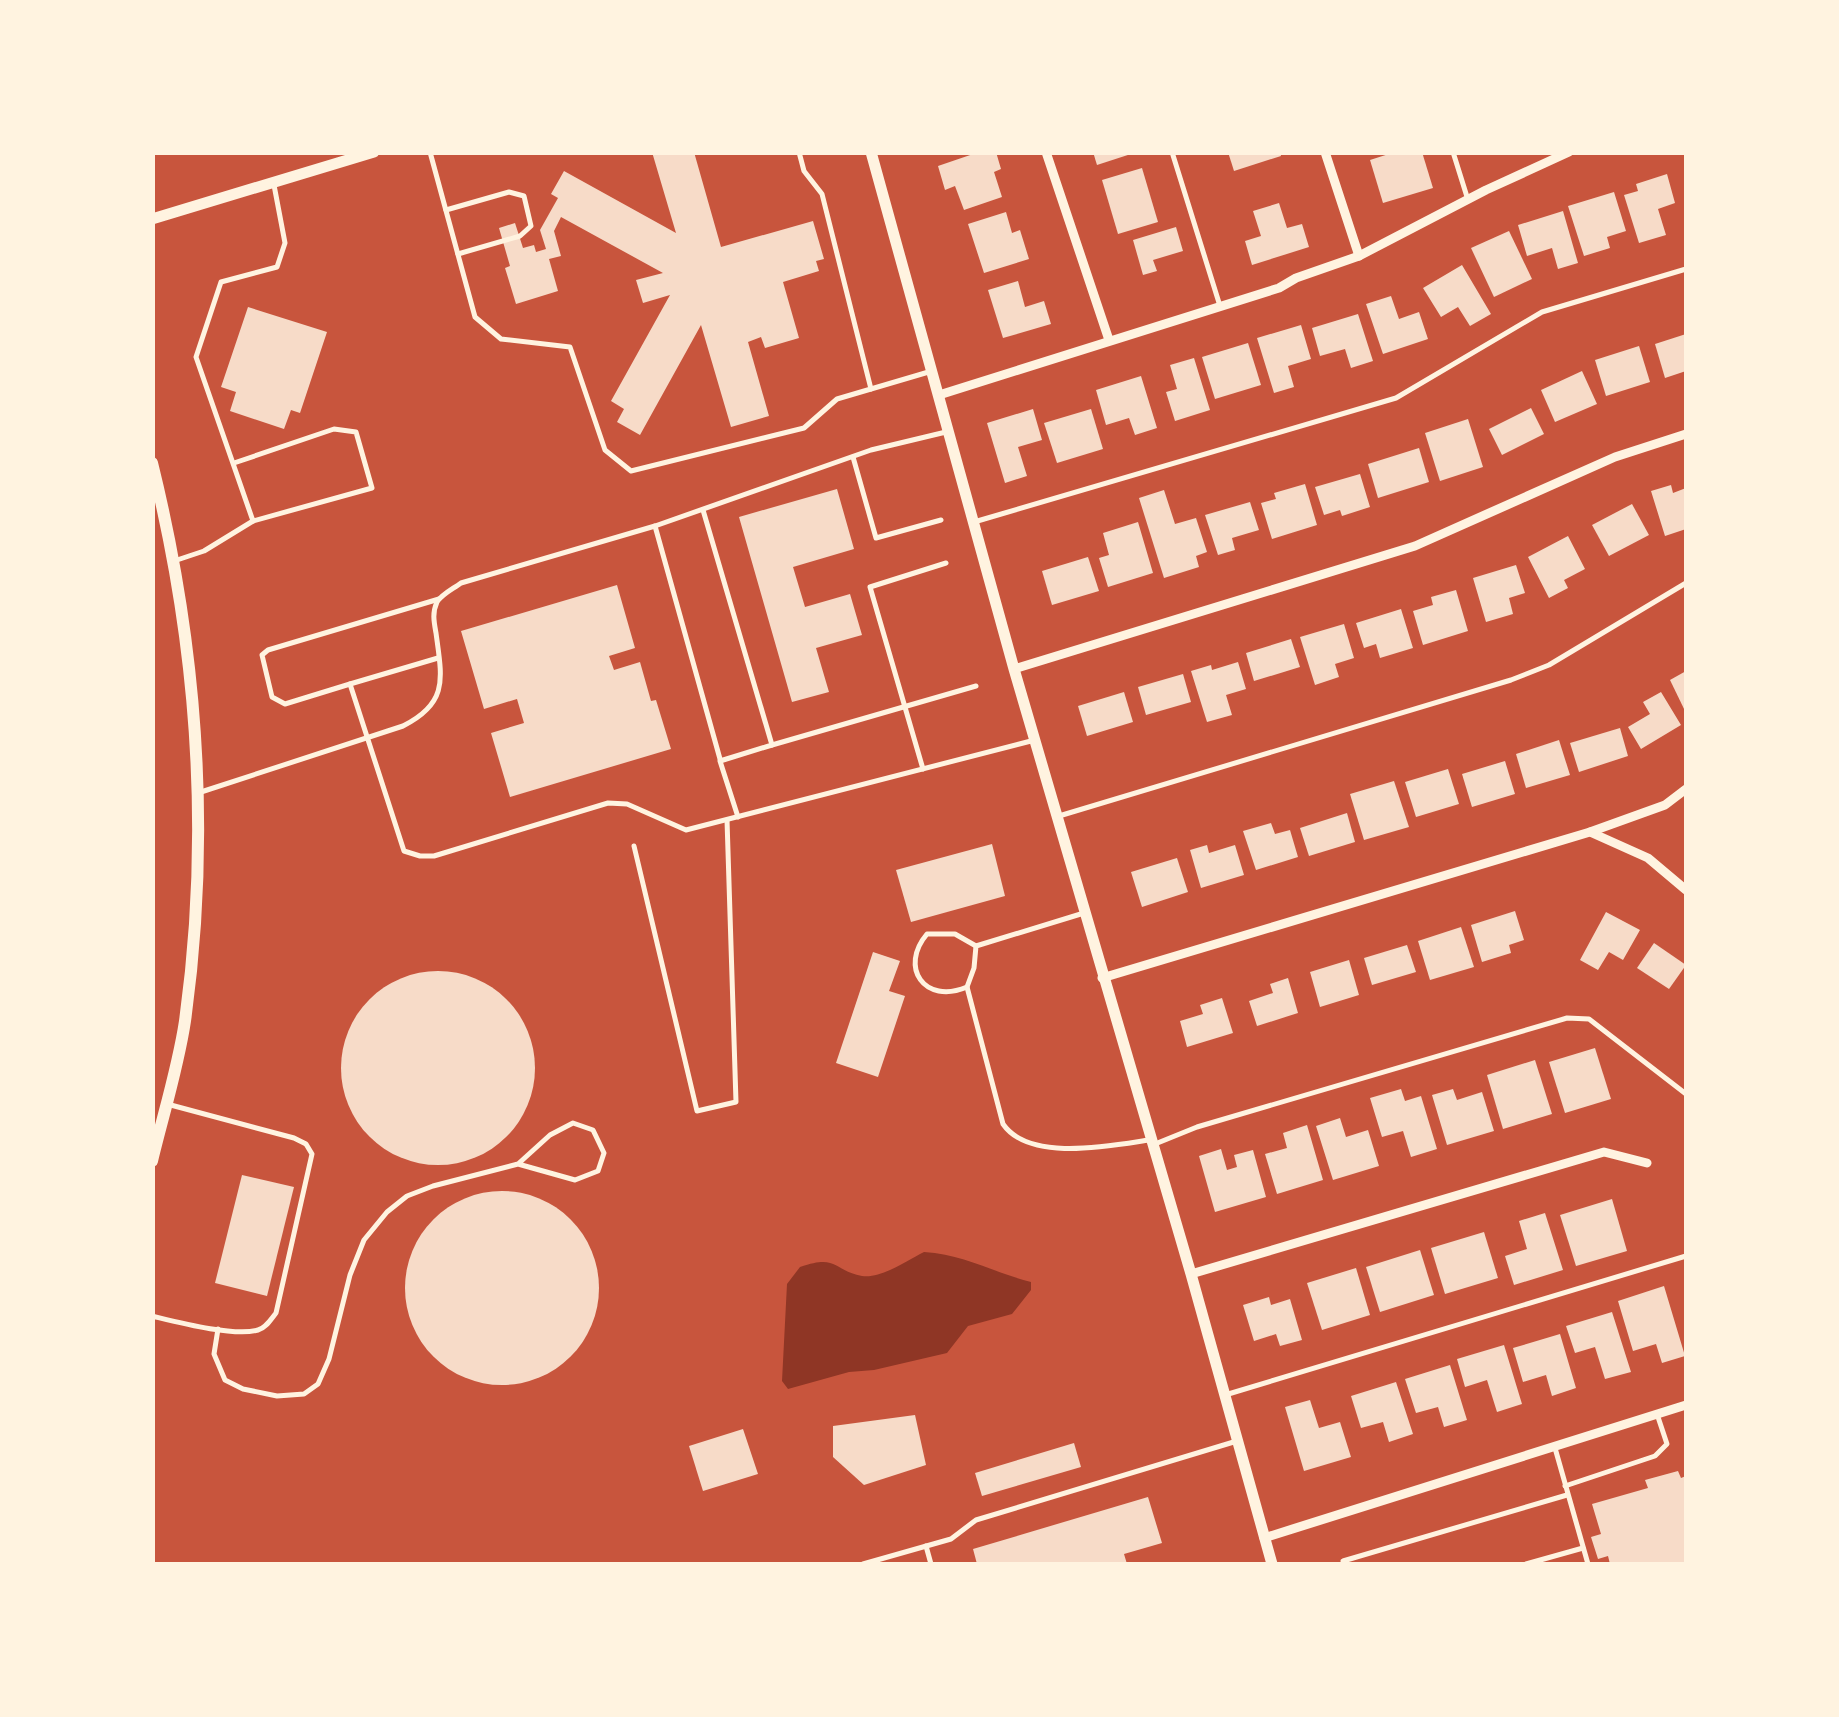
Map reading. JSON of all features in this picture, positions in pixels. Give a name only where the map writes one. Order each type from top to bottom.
[{"type":"main road","points":[[152,463],[174,561],[195,718],[199,874],[184,1023],[152,1162]]},
{"type":"street","points":[[152,219],[374,152]]},
{"type":"street","points":[[871,152],[1034,740],[1272,1564]]},
{"type":"street","points":[[1046,152],[1108,340]]},
{"type":"street","points":[[1325,152],[1359,256]]},
{"type":"street","points":[[939,395],[1279,288],[1359,256],[1569,152]]},
{"type":"street","points":[[1014,668],[1415,546],[1615,457],[1686,434]]},
{"type":"street","points":[[1102,978],[1590,832],[1665,805],[1686,789]]},
{"type":"street","points":[[1590,832],[1648,858],[1686,890]]},
{"type":"street","points":[[1191,1274],[1604,1152],[1648,1163]]},
{"type":"street","points":[[1264,1538],[1686,1404]]},
{"type":"lane","points":[[430,152],[475,317],[500,339],[570,347],[605,450],[631,470],[804,428],[837,399],[932,371]]},
{"type":"lane","points":[[799,152],[804,171],[822,194],[871,389]]},
{"type":"lane","points":[[1172,152],[1220,306]]},
{"type":"lane","points":[[1453,152],[1468,200]]},
{"type":"lane","points":[[252,521],[196,356],[221,282],[277,267],[285,244],[274,182]]},
{"type":"lane","points":[[446,210],[509,192],[524,196],[529,207],[531,226],[520,236],[458,254]]},
{"type":"lane","points":[[974,522],[1396,398],[1542,312],[1686,269]]},
{"type":"lane","points":[[174,561],[204,551],[252,521],[372,488],[356,432],[334,429],[234,463]]},
{"type":"lane","points":[[439,657],[285,704],[272,697],[262,655],[439,599],[462,583],[655,526],[853,457],[949,431]]},
{"type":"lane","points":[[853,457],[876,538],[941,520]]},
{"type":"lane","points":[[703,510],[772,745]]},
{"type":"lane","points":[[655,526],[738,817]]},
{"type":"lane","points":[[923,768],[870,588],[946,563]]},
{"type":"lane","points":[[1056,817],[1511,680],[1549,664],[1686,583]]},
{"type":"lane","points":[[198,793],[424,715],[436,700],[440,684],[433,614],[439,599]]},
{"type":"lane","points":[[350,684],[404,852],[420,856],[434,856],[608,803],[627,804],[686,830],[1034,740]]},
{"type":"lane","points":[[720,761],[976,686]]},
{"type":"lane","points":[[634,846],[697,1110],[736,1102],[727,820]]},
{"type":"lane","points":[[966,988],[934,993],[924,984],[915,966],[916,947],[928,934],[955,934],[976,946],[1084,912]]},
{"type":"lane","points":[[976,946],[974,968],[966,988],[1003,1124],[1011,1136],[1029,1144],[1092,1149],[1152,1142],[1568,1018],[1588,1019],[1686,1094]]},
{"type":"lane","points":[[152,1316],[218,1329],[259,1330],[276,1313],[312,1154],[306,1144],[294,1138],[166,1104]]},
{"type":"lane","points":[[218,1329],[214,1354],[226,1380],[244,1389],[277,1396],[304,1394],[318,1384],[329,1359],[350,1276],[364,1240],[387,1212],[407,1196],[432,1186],[518,1164],[550,1135],[573,1122],[593,1130],[604,1153],[598,1170],[576,1180],[518,1164]]},
{"type":"lane","points":[[1224,1395],[1686,1256]]},
{"type":"lane","points":[[1565,1486],[1656,1456],[1667,1444],[1657,1414]]},
{"type":"lane","points":[[863,1564],[951,1539],[976,1520],[1237,1441]]},
{"type":"lane","points":[[1554,1446],[1588,1564]]},
{"type":"lane","points":[[1344,1564],[1343,1561],[1567,1495]]},
{"type":"lane","points":[[926,1546],[931,1564]]},
{"type":"lane","points":[[1526,1564],[1583,1548]]},
{"type":"shaded area","points":[[924,1252],[966,1260],[1031,1282],[1031,1290],[1012,1314],[968,1326],[947,1353],[849,1372],[788,1389],[782,1381],[787,1284],[800,1267],[822,1262],[869,1276]]},
{"type":"building","points":[[652,152],[694,152],[721,247],[813,221],[824,259],[816,261],[819,271],[783,282],[799,338],[765,348],[761,337],[748,342],[769,416],[731,427],[701,325],[640,435],[617,422],[624,409],[611,401],[670,295],[643,303],[636,280],[663,273],[561,217],[554,231],[561,256],[549,259],[558,291],[516,304],[499,228],[515,223],[523,248],[534,245],[536,252],[546,249],[540,230],[558,198],[551,194],[564,171],[676,233]]},
{"type":"building","points":[[979,152],[996,152],[1001,169],[994,172],[1002,197],[964,210],[955,186],[945,190],[938,166]]},
{"type":"building","points":[[1093,152],[1134,152],[1134,153],[1097,165]]},
{"type":"building","points":[[1228,152],[1280,152],[1281,156],[1234,171]]},
{"type":"building","points":[[1395,152],[1422,152],[1433,188],[1383,203],[1370,160]]},
{"type":"building","points":[[1142,168],[1158,222],[1118,234],[1102,180]]},
{"type":"building","points":[[1667,174],[1675,203],[1658,209],[1666,235],[1639,243],[1624,195],[1638,191],[1636,184]]},
{"type":"building","points":[[1614,192],[1626,231],[1607,237],[1610,248],[1584,256],[1568,206]]},
{"type":"building","points":[[1279,203],[1287,228],[1302,224],[1309,247],[1252,265],[1245,241],[1261,236],[1253,211]]},
{"type":"building","points":[[1563,211],[1578,263],[1558,269],[1552,248],[1527,256],[1518,225]]},
{"type":"building","points":[[1006,212],[1012,233],[1020,230],[1029,259],[984,273],[968,224]]},
{"type":"building","points":[[1176,227],[1183,251],[1153,260],[1157,271],[1143,275],[1133,240]]},
{"type":"building","points":[[1509,231],[1532,279],[1494,297],[1471,248]]},
{"type":"building","points":[[1462,265],[1491,314],[1470,326],[1458,307],[1441,317],[1423,288]]},
{"type":"building","points":[[1018,281],[1025,307],[1044,301],[1051,324],[1003,338],[988,290]]},
{"type":"building","points":[[1391,296],[1399,319],[1419,312],[1428,339],[1383,354],[1366,304]]},
{"type":"building","points":[[248,307],[327,332],[300,413],[291,410],[284,429],[230,411],[236,392],[221,387]]},
{"type":"building","points":[[1358,314],[1373,361],[1351,368],[1345,349],[1320,356],[1312,328]]},
{"type":"building","points":[[1301,325],[1311,359],[1288,366],[1294,387],[1274,393],[1257,338]]},
{"type":"building","points":[[1686,334],[1686,371],[1665,378],[1655,344]]},
{"type":"building","points":[[1248,343],[1261,385],[1215,399],[1202,357]]},
{"type":"building","points":[[1639,346],[1650,382],[1606,396],[1595,360]]},
{"type":"building","points":[[1194,358],[1210,410],[1175,421],[1166,392],[1177,389],[1170,365]]},
{"type":"building","points":[[1582,371],[1597,404],[1555,422],[1541,390]]},
{"type":"building","points":[[1141,376],[1157,428],[1135,435],[1129,418],[1106,425],[1096,390]]},
{"type":"building","points":[[1531,408],[1544,434],[1502,455],[1489,429]]},
{"type":"building","points":[[1033,409],[1042,440],[1018,447],[1027,476],[1005,483],[987,423]]},
{"type":"building","points":[[1091,409],[1103,449],[1057,463],[1044,423]]},
{"type":"building","points":[[1468,419],[1483,467],[1440,481],[1425,433]]},
{"type":"building","points":[[1419,448],[1429,482],[1378,498],[1368,464]]},
{"type":"building","points":[[1360,474],[1370,507],[1342,516],[1340,510],[1324,515],[1315,487]]},
{"type":"building","points":[[1305,484],[1317,525],[1272,539],[1261,503],[1276,499],[1274,493]]},
{"type":"building","points":[[1671,485],[1673,493],[1686,488],[1686,529],[1665,536],[1651,491]]},
{"type":"building","points":[[837,489],[854,549],[793,567],[805,607],[850,594],[862,635],[816,648],[829,692],[792,702],[739,517]]},
{"type":"building","points":[[1164,490],[1175,524],[1196,518],[1207,552],[1196,556],[1199,567],[1164,578],[1139,498]]},
{"type":"building","points":[[1250,502],[1259,530],[1232,538],[1235,550],[1218,555],[1205,515]]},
{"type":"building","points":[[1632,504],[1649,535],[1609,556],[1592,525]]},
{"type":"building","points":[[1138,522],[1153,573],[1108,587],[1099,558],[1109,555],[1103,533]]},
{"type":"building","points":[[1568,536],[1585,569],[1564,580],[1568,588],[1549,598],[1528,557]]},
{"type":"building","points":[[1088,557],[1099,591],[1052,605],[1042,571]]},
{"type":"building","points":[[1516,565],[1525,593],[1509,598],[1513,614],[1486,622],[1473,578]]},
{"type":"building","points":[[617,585],[635,648],[609,656],[614,670],[640,662],[671,749],[510,797],[491,733],[524,723],[517,699],[484,709],[461,631]]},
{"type":"building","points":[[1456,590],[1468,631],[1423,645],[1413,611],[1433,605],[1431,597]]},
{"type":"building","points":[[1401,609],[1413,648],[1380,658],[1376,644],[1364,648],[1356,623]]},
{"type":"building","points":[[1344,624],[1354,658],[1335,664],[1339,677],[1315,685],[1300,637]]},
{"type":"building","points":[[1291,639],[1300,667],[1254,681],[1246,653]]},
{"type":"building","points":[[1238,662],[1246,689],[1226,695],[1232,715],[1207,722],[1191,671]]},
{"type":"building","points":[[1686,671],[1686,713],[1670,680]]},
{"type":"building","points":[[1183,674],[1191,702],[1146,715],[1138,687]]},
{"type":"building","points":[[1124,692],[1133,722],[1087,736],[1078,706]]},
{"type":"building","points":[[1661,692],[1681,725],[1641,749],[1628,727],[1650,714],[1643,702]]},
{"type":"building","points":[[1620,728],[1628,756],[1579,772],[1570,743]]},
{"type":"building","points":[[1559,740],[1570,775],[1526,788],[1516,754]]},
{"type":"building","points":[[1505,761],[1515,794],[1472,807],[1462,774]]},
{"type":"building","points":[[1448,769],[1459,804],[1416,817],[1405,782]]},
{"type":"building","points":[[1394,781],[1409,827],[1364,840],[1350,794]]},
{"type":"building","points":[[1347,813],[1355,842],[1309,856],[1300,828]]},
{"type":"building","points":[[1271,823],[1275,834],[1290,830],[1298,857],[1256,870],[1243,831]]},
{"type":"building","points":[[992,844],[1005,896],[911,922],[896,870]]},
{"type":"building","points":[[1207,845],[1209,853],[1235,845],[1244,875],[1201,888],[1190,850]]},
{"type":"building","points":[[1177,858],[1188,892],[1142,907],[1131,872]]},
{"type":"building","points":[[1515,911],[1524,940],[1509,945],[1511,953],[1482,962],[1471,925]]},
{"type":"building","points":[[1606,912],[1640,930],[1623,960],[1609,952],[1598,970],[1580,960]]},
{"type":"building","points":[[1461,927],[1474,967],[1430,980],[1418,941]]},
{"type":"building","points":[[1654,943],[1686,965],[1669,989],[1637,968]]},
{"type":"building","points":[[1407,945],[1416,972],[1372,985],[1364,958]]},
{"type":"building","points":[[873,952],[900,961],[889,991],[905,996],[878,1077],[836,1063]]},
{"type":"building","points":[[1349,960],[1359,995],[1320,1007],[1310,972]]},
{"type":"building","points":[[438,971],[475,978],[507,999],[528,1031],[535,1068],[528,1105],[507,1137],[475,1158],[438,1165],[401,1158],[369,1137],[348,1105],[341,1068],[348,1031],[369,999],[401,978]]},
{"type":"building","points":[[1288,978],[1298,1013],[1257,1026],[1249,1001],[1273,993],[1270,984]]},
{"type":"building","points":[[1222,998],[1233,1033],[1187,1047],[1180,1021],[1203,1014],[1200,1005]]},
{"type":"building","points":[[1595,1048],[1611,1099],[1565,1113],[1549,1062]]},
{"type":"building","points":[[1535,1060],[1552,1114],[1503,1129],[1487,1075]]},
{"type":"building","points":[[1401,1089],[1405,1101],[1421,1096],[1437,1149],[1411,1157],[1403,1131],[1382,1137],[1370,1098]]},
{"type":"building","points":[[1453,1089],[1457,1100],[1482,1092],[1494,1131],[1447,1145],[1432,1095]]},
{"type":"building","points":[[1340,1118],[1346,1137],[1368,1130],[1379,1166],[1333,1180],[1316,1126]]},
{"type":"building","points":[[1307,1125],[1323,1180],[1277,1194],[1265,1154],[1287,1148],[1283,1133]]},
{"type":"building","points":[[1221,1149],[1227,1170],[1237,1167],[1234,1155],[1253,1150],[1266,1197],[1215,1212],[1199,1156]]},
{"type":"building","points":[[242,1175],[294,1187],[267,1296],[215,1283]]},
{"type":"building","points":[[502,1191],[539,1198],[571,1219],[592,1251],[599,1288],[592,1325],[571,1357],[539,1378],[502,1385],[465,1378],[433,1357],[412,1325],[405,1288],[412,1251],[433,1219],[465,1198]]},
{"type":"building","points":[[1612,1199],[1627,1251],[1576,1266],[1560,1215]]},
{"type":"building","points":[[1545,1213],[1563,1270],[1514,1285],[1505,1256],[1527,1249],[1519,1221]]},
{"type":"building","points":[[1484,1232],[1498,1278],[1445,1294],[1431,1248]]},
{"type":"building","points":[[1420,1250],[1434,1295],[1380,1312],[1366,1267]]},
{"type":"building","points":[[1356,1268],[1370,1315],[1322,1330],[1307,1283]]},
{"type":"building","points":[[1664,1286],[1685,1356],[1662,1363],[1656,1344],[1633,1351],[1618,1301]]},
{"type":"building","points":[[1269,1297],[1271,1305],[1290,1299],[1302,1340],[1280,1346],[1276,1334],[1254,1341],[1243,1305]]},
{"type":"building","points":[[1612,1312],[1631,1372],[1605,1379],[1595,1347],[1575,1353],[1566,1326]]},
{"type":"building","points":[[1560,1334],[1576,1388],[1552,1396],[1546,1375],[1523,1382],[1513,1348]]},
{"type":"building","points":[[1504,1345],[1522,1404],[1497,1412],[1487,1380],[1465,1387],[1457,1359]]},
{"type":"building","points":[[1450,1365],[1467,1420],[1444,1427],[1438,1407],[1416,1413],[1405,1379]]},
{"type":"building","points":[[1396,1382],[1413,1434],[1389,1442],[1383,1422],[1361,1428],[1351,1396]]},
{"type":"building","points":[[1310,1400],[1319,1428],[1340,1422],[1351,1457],[1304,1471],[1285,1407]]},
{"type":"building","points":[[915,1415],[926,1465],[864,1485],[833,1457],[833,1426]]},
{"type":"building","points":[[743,1429],[758,1474],[703,1491],[689,1446]]},
{"type":"building","points":[[1074,1443],[1081,1467],[982,1496],[975,1473]]},
{"type":"building","points":[[1678,1471],[1681,1478],[1686,1476],[1686,1564],[1610,1564],[1608,1556],[1598,1559],[1591,1537],[1601,1534],[1592,1504],[1648,1488],[1645,1480]]},
{"type":"building","points":[[1148,1497],[1162,1543],[1124,1554],[1127,1564],[977,1564],[973,1549]]}]
